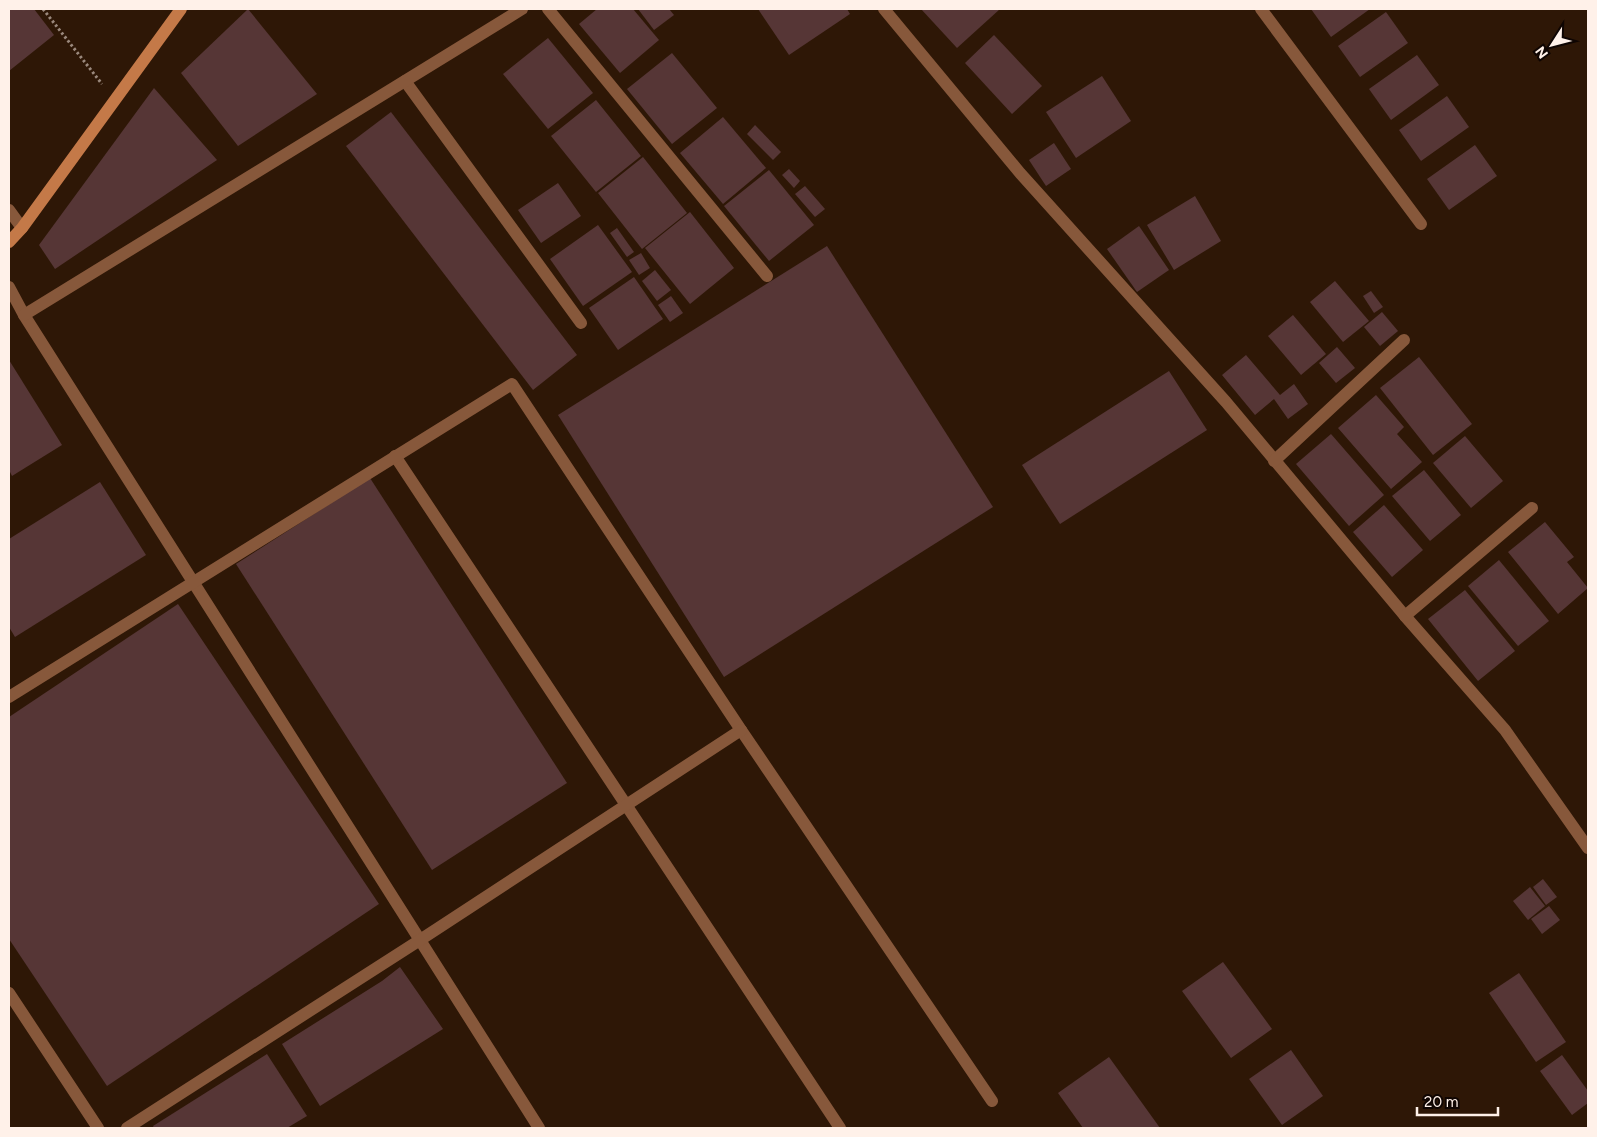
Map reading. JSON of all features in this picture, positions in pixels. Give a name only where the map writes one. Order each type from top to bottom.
[{"type":"street","points":[[9,242],[22,228],[181,9]]},
{"type":"street","points":[[24,315],[522,9]]},
{"type":"street","points":[[548,9],[767,276]]},
{"type":"street","points":[[884,9],[1020,172],[1226,402],[1405,616],[1504,730],[1588,848]]},
{"type":"street","points":[[1262,9],[1421,224]]},
{"type":"street","points":[[405,81],[581,322]]},
{"type":"street","points":[[9,210],[22,228]]},
{"type":"street","points":[[9,287],[24,315],[539,1128]]},
{"type":"street","points":[[1274,461],[1404,340]]},
{"type":"street","points":[[9,697],[512,384],[740,730],[992,1101]]},
{"type":"street","points":[[395,456],[840,1128]]},
{"type":"street","points":[[1405,616],[1532,508]]},
{"type":"street","points":[[127,1128],[420,940],[740,730]]},
{"type":"street","points":[[9,993],[98,1128]]},
{"type":"path","points":[[43,9],[115,100]]},
{"type":"building","points":[[9,9],[34,9],[54,35],[9,71]]},
{"type":"building","points":[[248,9],[317,94],[238,146],[181,73]]},
{"type":"building","points":[[597,9],[633,9],[659,40],[620,73],[579,24]]},
{"type":"building","points":[[638,9],[669,9],[674,15],[654,30]]},
{"type":"building","points":[[758,9],[847,9],[850,14],[789,55]]},
{"type":"building","points":[[921,9],[1000,9],[957,48]]},
{"type":"building","points":[[1311,9],[1370,9],[1331,37]]},
{"type":"building","points":[[1386,12],[1408,43],[1360,77],[1338,46]]},
{"type":"building","points":[[994,35],[1042,86],[1012,114],[965,63]]},
{"type":"building","points":[[548,38],[593,93],[548,129],[503,74]]},
{"type":"building","points":[[672,53],[717,108],[672,144],[627,89]]},
{"type":"building","points":[[1417,55],[1439,85],[1391,120],[1369,89]]},
{"type":"building","points":[[1102,76],[1131,121],[1076,158],[1046,112]]},
{"type":"building","points":[[154,88],[217,160],[55,269],[39,245]]},
{"type":"building","points":[[1447,96],[1469,127],[1421,161],[1399,130]]},
{"type":"building","points":[[596,100],[641,156],[596,192],[551,136]]},
{"type":"building","points":[[391,112],[577,355],[533,390],[346,146]]},
{"type":"building","points":[[723,117],[766,168],[723,204],[680,153]]},
{"type":"building","points":[[755,125],[781,152],[773,160],[747,134]]},
{"type":"building","points":[[1054,143],[1071,169],[1046,186],[1029,160]]},
{"type":"building","points":[[1475,145],[1497,176],[1449,210],[1427,179]]},
{"type":"building","points":[[643,157],[687,213],[642,249],[598,193]]},
{"type":"building","points":[[789,169],[800,181],[794,188],[782,175]]},
{"type":"building","points":[[769,170],[814,225],[769,261],[724,206]]},
{"type":"building","points":[[558,183],[581,216],[541,243],[518,210]]},
{"type":"building","points":[[805,186],[825,209],[815,217],[795,194]]},
{"type":"building","points":[[1195,196],[1221,241],[1174,270],[1147,225]]},
{"type":"building","points":[[690,212],[734,268],[690,304],[645,248]]},
{"type":"building","points":[[598,225],[632,272],[583,306],[550,259]]},
{"type":"building","points":[[1139,226],[1169,270],[1137,292],[1107,249]]},
{"type":"building","points":[[617,228],[634,252],[627,257],[610,233]]},
{"type":"building","points":[[827,246],[993,507],[724,677],[558,415]]},
{"type":"building","points":[[641,253],[650,268],[639,275],[629,260]]},
{"type":"building","points":[[655,270],[671,290],[657,301],[642,281]]},
{"type":"building","points":[[634,277],[663,319],[618,350],[589,308]]},
{"type":"building","points":[[1335,281],[1369,321],[1343,342],[1310,302]]},
{"type":"building","points":[[1371,291],[1383,307],[1374,313],[1363,296]]},
{"type":"building","points":[[671,296],[683,313],[670,322],[658,305]]},
{"type":"building","points":[[1382,312],[1398,331],[1380,346],[1364,327]]},
{"type":"building","points":[[1293,315],[1326,354],[1301,375],[1268,336]]},
{"type":"building","points":[[1337,347],[1355,368],[1336,383],[1319,363]]},
{"type":"building","points":[[1246,355],[1280,395],[1294,384],[1308,404],[1288,419],[1274,399],[1255,415],[1222,375]]},
{"type":"building","points":[[1419,357],[1472,424],[1433,455],[1380,388]]},
{"type":"building","points":[[9,360],[62,445],[12,476],[9,470]]},
{"type":"building","points":[[1169,371],[1207,430],[1060,524],[1022,465]]},
{"type":"building","points":[[1376,395],[1404,427],[1397,434],[1422,462],[1391,489],[1338,428]]},
{"type":"building","points":[[1331,434],[1384,495],[1349,526],[1296,464]]},
{"type":"building","points":[[1465,436],[1503,481],[1471,508],[1433,463]]},
{"type":"building","points":[[1424,470],[1461,515],[1430,541],[1392,496]]},
{"type":"building","points":[[370,478],[567,783],[432,870],[236,564]]},
{"type":"building","points":[[100,482],[146,555],[15,637],[9,627],[9,539]]},
{"type":"building","points":[[1384,505],[1423,550],[1392,577],[1353,532]]},
{"type":"building","points":[[1545,522],[1574,557],[1567,562],[1588,588],[1558,614],[1508,552]]},
{"type":"building","points":[[1499,560],[1549,621],[1518,646],[1468,586]]},
{"type":"building","points":[[1465,590],[1515,651],[1478,681],[1428,619]]},
{"type":"building","points":[[178,604],[379,904],[107,1086],[9,939],[9,717]]},
{"type":"building","points":[[1543,879],[1557,897],[1546,905],[1533,887]]},
{"type":"building","points":[[1530,887],[1545,906],[1528,920],[1513,901]]},
{"type":"building","points":[[1549,906],[1560,920],[1542,934],[1531,919]]},
{"type":"building","points":[[1223,962],[1272,1029],[1231,1058],[1182,991]]},
{"type":"building","points":[[400,967],[443,1029],[320,1106],[282,1044],[382,981]]},
{"type":"building","points":[[1519,973],[1566,1042],[1536,1062],[1489,993]]},
{"type":"building","points":[[1291,1050],[1323,1096],[1282,1125],[1249,1079]]},
{"type":"building","points":[[267,1054],[307,1116],[287,1128],[154,1128],[153,1126]]},
{"type":"building","points":[[1562,1055],[1588,1091],[1588,1103],[1572,1115],[1540,1071]]},
{"type":"building","points":[[1109,1057],[1160,1128],[1083,1128],[1058,1093]]}]
